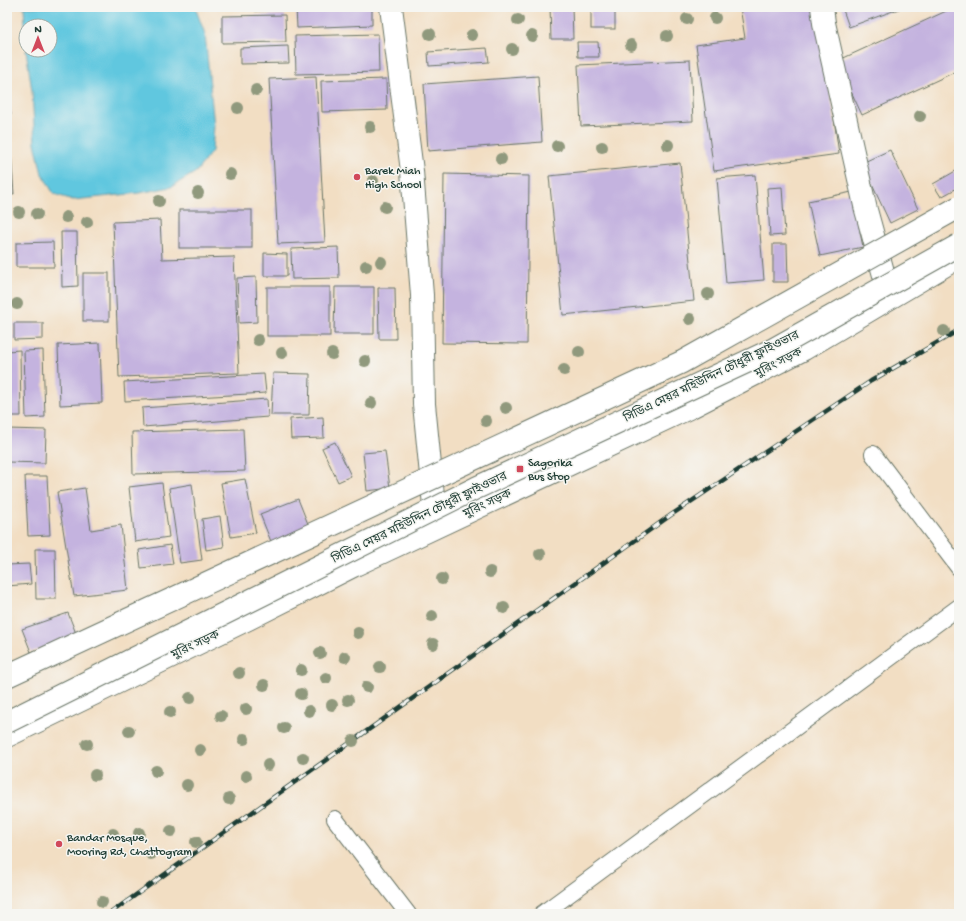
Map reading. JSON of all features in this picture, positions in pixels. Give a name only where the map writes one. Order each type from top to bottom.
[{"type":"main road","points":[[391,7],[412,172],[422,295],[424,404],[436,526]]},
{"type":"main road","points":[[822,7],[824,23],[866,210],[890,297]]},
{"type":"main road","points":[[7,676],[682,362],[959,207]]},
{"type":"main road","name":"সিডিএ মেয়র মহিউদ্দিন চৌধুরী ফ্লাইওভার","points":[[7,722],[476,488],[772,350],[959,245]]},
{"type":"main road","name":"মুরিং সড়ক","points":[[7,736],[436,526],[691,407],[804,349],[959,257]]},
{"type":"lane","points":[[873,454],[959,568]]},
{"type":"lane","points":[[542,914],[959,607]]},
{"type":"lane","points":[[336,819],[408,914]]},
{"type":"water","points":[[24,7],[195,7],[205,34],[214,126],[212,151],[196,172],[171,187],[139,193],[73,200],[54,194],[42,174],[35,143],[32,91],[27,58],[58,58],[58,18],[25,18]]},
{"type":"building","points":[[255,7],[285,7],[285,10],[255,11]]},
{"type":"building","points":[[296,7],[372,7],[372,25],[297,28]]},
{"type":"building","points":[[550,7],[572,7],[573,39],[551,39]]},
{"type":"building","points":[[591,7],[615,7],[615,29],[591,29]]},
{"type":"building","points":[[740,7],[818,7],[839,154],[714,171],[696,45],[745,38]]},
{"type":"building","points":[[842,7],[904,7],[849,27]]},
{"type":"building","points":[[955,7],[959,7],[959,70],[862,115],[837,61]]},
{"type":"building","points":[[285,15],[286,42],[222,43],[222,16]]},
{"type":"building","points":[[378,34],[379,72],[296,74],[295,36]]},
{"type":"building","points":[[577,42],[598,42],[599,57],[578,57]]},
{"type":"building","points":[[288,46],[289,63],[240,64],[240,48]]},
{"type":"building","points":[[487,48],[489,62],[429,66],[428,52]]},
{"type":"building","points":[[690,60],[693,121],[581,126],[578,65]]},
{"type":"building","points":[[538,76],[542,142],[428,151],[424,84]]},
{"type":"building","points":[[316,77],[325,242],[278,244],[269,79]]},
{"type":"building","points":[[386,79],[387,110],[322,112],[321,81]]},
{"type":"building","points":[[7,99],[9,99],[11,114],[7,114]]},
{"type":"building","points":[[890,150],[918,209],[890,223],[862,163]]},
{"type":"building","points":[[11,151],[14,194],[7,194],[7,152]]},
{"type":"building","points":[[680,163],[694,301],[563,315],[549,176]]},
{"type":"building","points":[[959,169],[959,187],[941,197],[933,184]]},
{"type":"building","points":[[444,174],[529,176],[527,344],[442,343]]},
{"type":"building","points":[[755,175],[764,280],[726,283],[717,178]]},
{"type":"building","points":[[782,187],[785,235],[770,236],[767,188]]},
{"type":"building","points":[[852,192],[863,247],[820,256],[808,201]]},
{"type":"building","points":[[179,210],[252,210],[252,248],[179,248]]},
{"type":"building","points":[[160,220],[162,259],[234,257],[239,373],[119,377],[113,222]]},
{"type":"building","points":[[61,232],[77,232],[78,286],[62,287]]},
{"type":"building","points":[[53,242],[54,267],[16,267],[16,243]]},
{"type":"building","points":[[773,244],[787,244],[788,282],[773,282]]},
{"type":"building","points":[[338,247],[339,278],[292,279],[291,249]]},
{"type":"building","points":[[264,253],[287,254],[287,276],[264,276]]},
{"type":"building","points":[[83,273],[109,273],[109,321],[83,321]]},
{"type":"building","points":[[256,277],[257,322],[239,323],[237,278]]},
{"type":"building","points":[[267,287],[330,287],[330,336],[267,336]]},
{"type":"building","points":[[335,287],[374,287],[374,334],[334,334]]},
{"type":"building","points":[[378,288],[395,288],[396,339],[379,339]]},
{"type":"building","points":[[14,323],[43,323],[43,339],[14,340]]},
{"type":"building","points":[[100,343],[102,403],[60,405],[58,345]]},
{"type":"building","points":[[20,350],[21,416],[7,416],[7,351]]},
{"type":"building","points":[[43,350],[45,417],[26,418],[24,351]]},
{"type":"building","points":[[273,373],[310,374],[309,415],[271,415]]},
{"type":"building","points":[[264,374],[266,393],[125,401],[124,382]]},
{"type":"building","points":[[267,399],[268,417],[143,427],[142,408]]},
{"type":"building","points":[[323,417],[324,438],[291,439],[290,419]]},
{"type":"building","points":[[7,429],[46,430],[45,463],[7,462]]},
{"type":"building","points":[[243,429],[245,471],[133,474],[132,432]]},
{"type":"building","points":[[335,442],[351,476],[338,482],[322,448]]},
{"type":"building","points":[[385,451],[390,488],[367,491],[363,453]]},
{"type":"building","points":[[25,476],[47,476],[50,535],[28,536]]},
{"type":"building","points":[[245,479],[256,533],[231,537],[221,483]]},
{"type":"building","points":[[162,483],[169,537],[135,542],[129,487]]},
{"type":"building","points":[[192,484],[202,560],[180,563],[169,488]]},
{"type":"building","points":[[85,488],[91,530],[121,525],[128,590],[74,596],[57,492]]},
{"type":"building","points":[[298,499],[310,529],[272,544],[260,514]]},
{"type":"building","points":[[220,516],[224,547],[206,550],[202,519]]},
{"type":"building","points":[[170,545],[173,564],[141,568],[139,550]]},
{"type":"building","points":[[35,549],[55,549],[56,599],[36,599]]},
{"type":"building","points":[[29,564],[31,584],[7,586],[7,565]]},
{"type":"building","points":[[68,613],[77,636],[31,652],[22,629]]},
{"type":"railway","points":[[109,914],[671,515],[871,381],[959,330]]},
{"type":"place","name":"Barek Miah High School","points":[[357,177]]},
{"type":"place","name":"Sagorika Bus Stop","points":[[520,469]]},
{"type":"place","name":"Bandar Mosque, Mooring Rd, Chattogram","points":[[59,844]]}]
